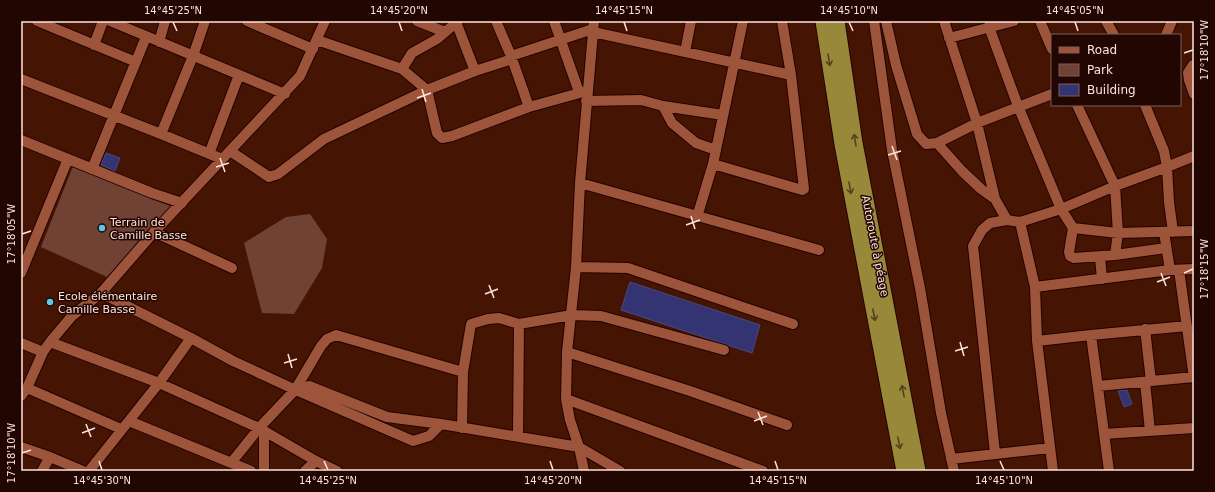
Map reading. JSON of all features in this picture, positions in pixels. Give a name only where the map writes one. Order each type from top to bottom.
[{"type":"highway","points":[[823,21],[842,144],[904,471]]},
{"type":"highway","name":"Autoroute à péage","points":[[836,21],[855,143],[918,471]]},
{"type":"street","points":[[37,21],[47,23],[94,45],[136,62]]},
{"type":"street","points":[[94,45],[103,21]]},
{"type":"street","points":[[110,21],[285,94]]},
{"type":"street","points":[[159,42],[165,21]]},
{"type":"street","points":[[161,134],[193,56],[205,21]]},
{"type":"street","points":[[247,21],[315,44],[402,69],[427,90],[437,133],[442,138],[452,136],[529,108],[584,95],[641,100],[663,106],[723,115]]},
{"type":"street","points":[[121,429],[24,392],[43,352],[72,316],[101,292],[154,232],[285,94],[300,76],[325,21]]},
{"type":"street","points":[[417,21],[445,32]]},
{"type":"street","points":[[496,21],[512,58],[529,108]]},
{"type":"street","points":[[554,21],[584,95]]},
{"type":"street","points":[[686,52],[691,21]]},
{"type":"street","points":[[697,217],[713,164],[743,21]]},
{"type":"street","points":[[713,164],[802,190],[804,189],[791,75],[782,21]]},
{"type":"street","points":[[874,21],[892,150],[920,288],[941,413],[954,471]]},
{"type":"street","points":[[886,21],[896,65],[917,134],[926,144],[937,143],[977,123],[1051,94]]},
{"type":"street","points":[[944,21],[977,123],[995,199],[1007,220]]},
{"type":"street","points":[[949,38],[990,24],[1014,21]]},
{"type":"street","points":[[1040,21],[1051,47]]},
{"type":"street","points":[[1106,21],[1113,34]]},
{"type":"street","points":[[1166,34],[1172,21]]},
{"type":"street","points":[[402,69],[412,53],[438,39],[457,22],[476,71]]},
{"type":"street","points":[[990,24],[1018,106],[1061,209],[1073,228],[1069,252],[1070,256],[1074,258],[1100,257],[1166,248]]},
{"type":"street","points":[[584,471],[579,447],[570,420],[566,399],[567,352],[576,267],[584,95],[593,27]]},
{"type":"street","points":[[230,151],[268,177],[278,174],[324,139],[427,90],[593,27],[686,52],[791,75]]},
{"type":"street","points":[[92,169],[146,37]]},
{"type":"street","points":[[1194,63],[1188,73],[1194,94]]},
{"type":"street","points":[[209,154],[240,75]]},
{"type":"street","points":[[21,79],[222,159]]},
{"type":"street","points":[[663,106],[672,123],[696,143],[716,150]]},
{"type":"street","points":[[1077,106],[1115,186],[1118,233],[1115,255]]},
{"type":"street","points":[[1098,386],[1194,376],[1187,326],[1175,270],[1166,248],[1169,232],[1167,167],[1164,151],[1145,106]]},
{"type":"street","points":[[21,140],[182,203]]},
{"type":"street","points":[[937,143],[962,171],[981,189],[995,199]]},
{"type":"street","points":[[995,453],[973,246],[982,230],[990,223],[1007,220],[1020,222],[1061,209],[1115,186],[1194,156]]},
{"type":"street","points":[[21,273],[25,253],[68,159]]},
{"type":"street","points":[[580,183],[819,250]]},
{"type":"street","points":[[1020,222],[1035,288],[1037,341],[1053,471]]},
{"type":"street","points":[[1073,228],[1118,233],[1194,231]]},
{"type":"street","points":[[154,232],[232,268]]},
{"type":"street","points":[[1100,257],[1102,279]]},
{"type":"street","points":[[576,267],[628,268],[793,324]]},
{"type":"street","points":[[1035,288],[1175,270],[1194,269]]},
{"type":"street","points":[[101,292],[233,361],[413,441],[429,436],[441,424]]},
{"type":"street","points":[[462,428],[463,372],[471,324],[488,319],[499,318],[519,324],[572,314],[601,316],[724,350]]},
{"type":"street","points":[[518,436],[519,324]]},
{"type":"street","points":[[1037,341],[1091,334],[1187,326]]},
{"type":"street","points":[[1145,329],[1150,431]]},
{"type":"street","points":[[1091,334],[1109,471]]},
{"type":"street","points":[[232,466],[296,390],[321,346],[327,339],[336,335],[463,372]]},
{"type":"street","points":[[89,471],[159,383],[191,338]]},
{"type":"street","points":[[50,342],[159,383],[262,429],[316,462],[337,471]]},
{"type":"street","points":[[21,344],[43,352]]},
{"type":"street","points":[[567,352],[690,391],[787,425]]},
{"type":"street","points":[[296,390],[309,386],[387,417],[518,436],[579,447],[620,471]]},
{"type":"street","points":[[566,399],[763,471]]},
{"type":"street","points":[[129,421],[232,466],[251,471]]},
{"type":"street","points":[[1104,434],[1194,428]]},
{"type":"street","points":[[262,429],[264,471]]},
{"type":"street","points":[[21,446],[50,456],[82,471]]},
{"type":"street","points":[[951,459],[1050,448]]},
{"type":"street","points":[[42,471],[50,456]]},
{"type":"street","points":[[305,471],[316,462]]},
{"type":"green space","name":"Terrain de Camille Basse","points":[[73,166],[175,208],[107,277],[41,247]]},
{"type":"green space","points":[[310,214],[327,239],[322,268],[294,314],[262,313],[244,243],[286,217]]},
{"type":"building","points":[[106,153],[120,158],[115,171],[101,165]]},
{"type":"building","points":[[630,282],[760,325],[752,353],[621,310]]},
{"type":"building","points":[[1127,390],[1132,404],[1124,407],[1118,391]]},
{"type":"place","name":"Terrain de Camille Basse","points":[[102,228]]},
{"type":"place","name":"Ecole élémentaire Camille Basse","points":[[50,302]]}]
